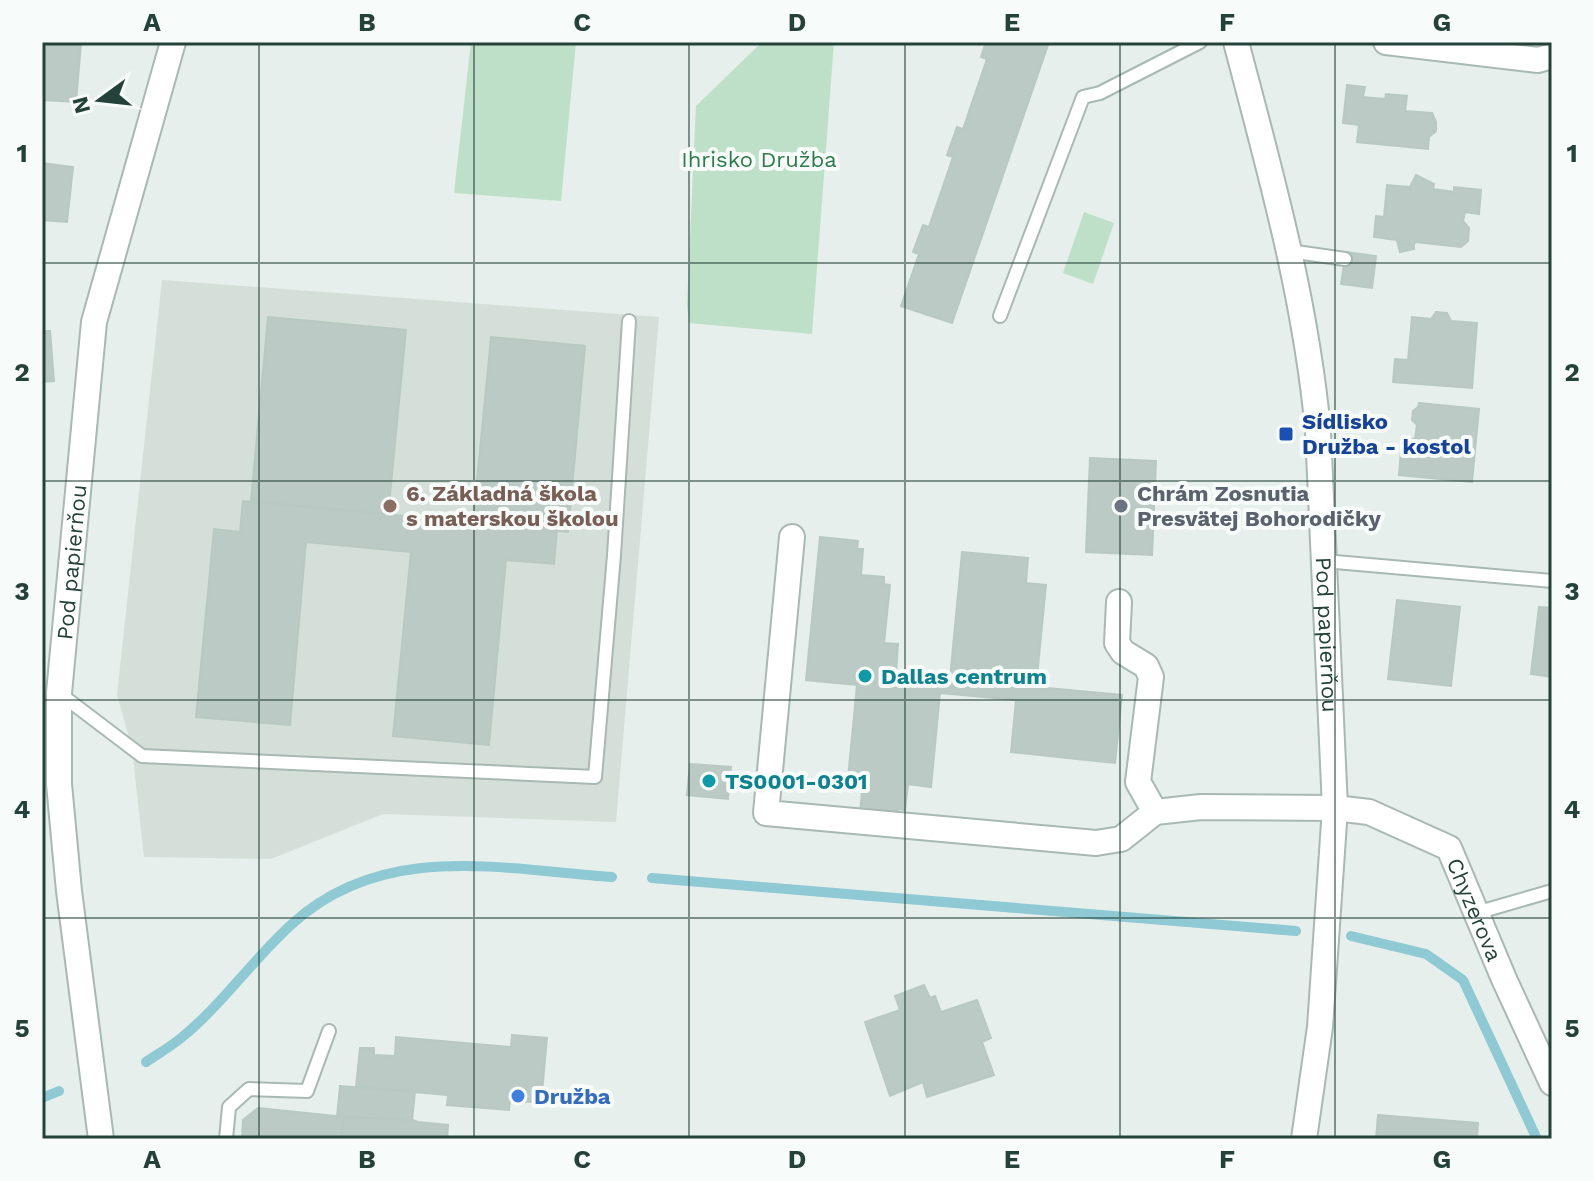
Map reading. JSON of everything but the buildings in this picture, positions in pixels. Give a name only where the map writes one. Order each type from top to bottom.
[{"type":"street","name":"Pod papierňou","points":[[101,1139],[59,784],[59,693],[94,322],[173,42]]},
{"type":"street","name":"Pod papierňou","points":[[1236,42],[1289,251],[1314,388],[1335,808],[1320,1027],[1304,1139]]},
{"type":"street","points":[[1386,42],[1538,60],[1552,56]]},
{"type":"street","points":[[792,537],[766,813],[1096,843],[1121,839],[1155,812],[1138,782],[1151,677],[1146,666],[1123,652],[1117,643],[1119,602]]},
{"type":"street","name":"Chyzerova","points":[[1155,812],[1201,807],[1335,808],[1369,812],[1449,848],[1552,1083]]},
{"type":"lane","points":[[1000,316],[1083,97],[1100,93],[1200,42]]},
{"type":"lane","points":[[1289,251],[1345,259]]},
{"type":"lane","points":[[59,693],[142,756],[595,777],[614,555],[629,321]]},
{"type":"lane","points":[[1324,561],[1552,581]]},
{"type":"lane","points":[[1476,913],[1552,891]]},
{"type":"lane","points":[[226,1139],[229,1107],[249,1089],[307,1091],[329,1031]]},
{"type":"shaded area","name":"6. Základná škola s materskou školou","points":[[162,280],[659,317],[616,822],[383,814],[271,859],[144,857],[132,748],[117,695]]},
{"type":"green space","points":[[471,42],[576,42],[561,201],[454,193]]},
{"type":"green space","name":"Ihrisko Družba","points":[[762,42],[834,42],[812,334],[689,323],[687,305],[696,106]]},
{"type":"green space","points":[[1084,212],[1114,223],[1093,284],[1063,273]]},
{"type":"waterway","points":[[146,1062],[195,1026],[292,924],[327,898],[365,881],[404,871],[444,866],[486,866],[612,877]]},
{"type":"waterway","points":[[652,878],[1296,931]]},
{"type":"waterway","points":[[1351,936],[1426,954],[1463,980],[1537,1139]]},
{"type":"waterway","points":[[42,1098],[59,1091]]},
{"type":"place","name":"Sídlisko Družba - kostol","points":[[1286,434]]},
{"type":"place","name":"6. Základná škola s materskou školou","points":[[390,506]]},
{"type":"place","name":"Chrám Zosnutia Presvätej Bohorodičky","points":[[1121,506]]},
{"type":"place","name":"Dallas centrum","points":[[865,676]]},
{"type":"place","name":"TS0001-0301","points":[[709,781]]},
{"type":"place","name":"Družba","points":[[518,1096]]}]
